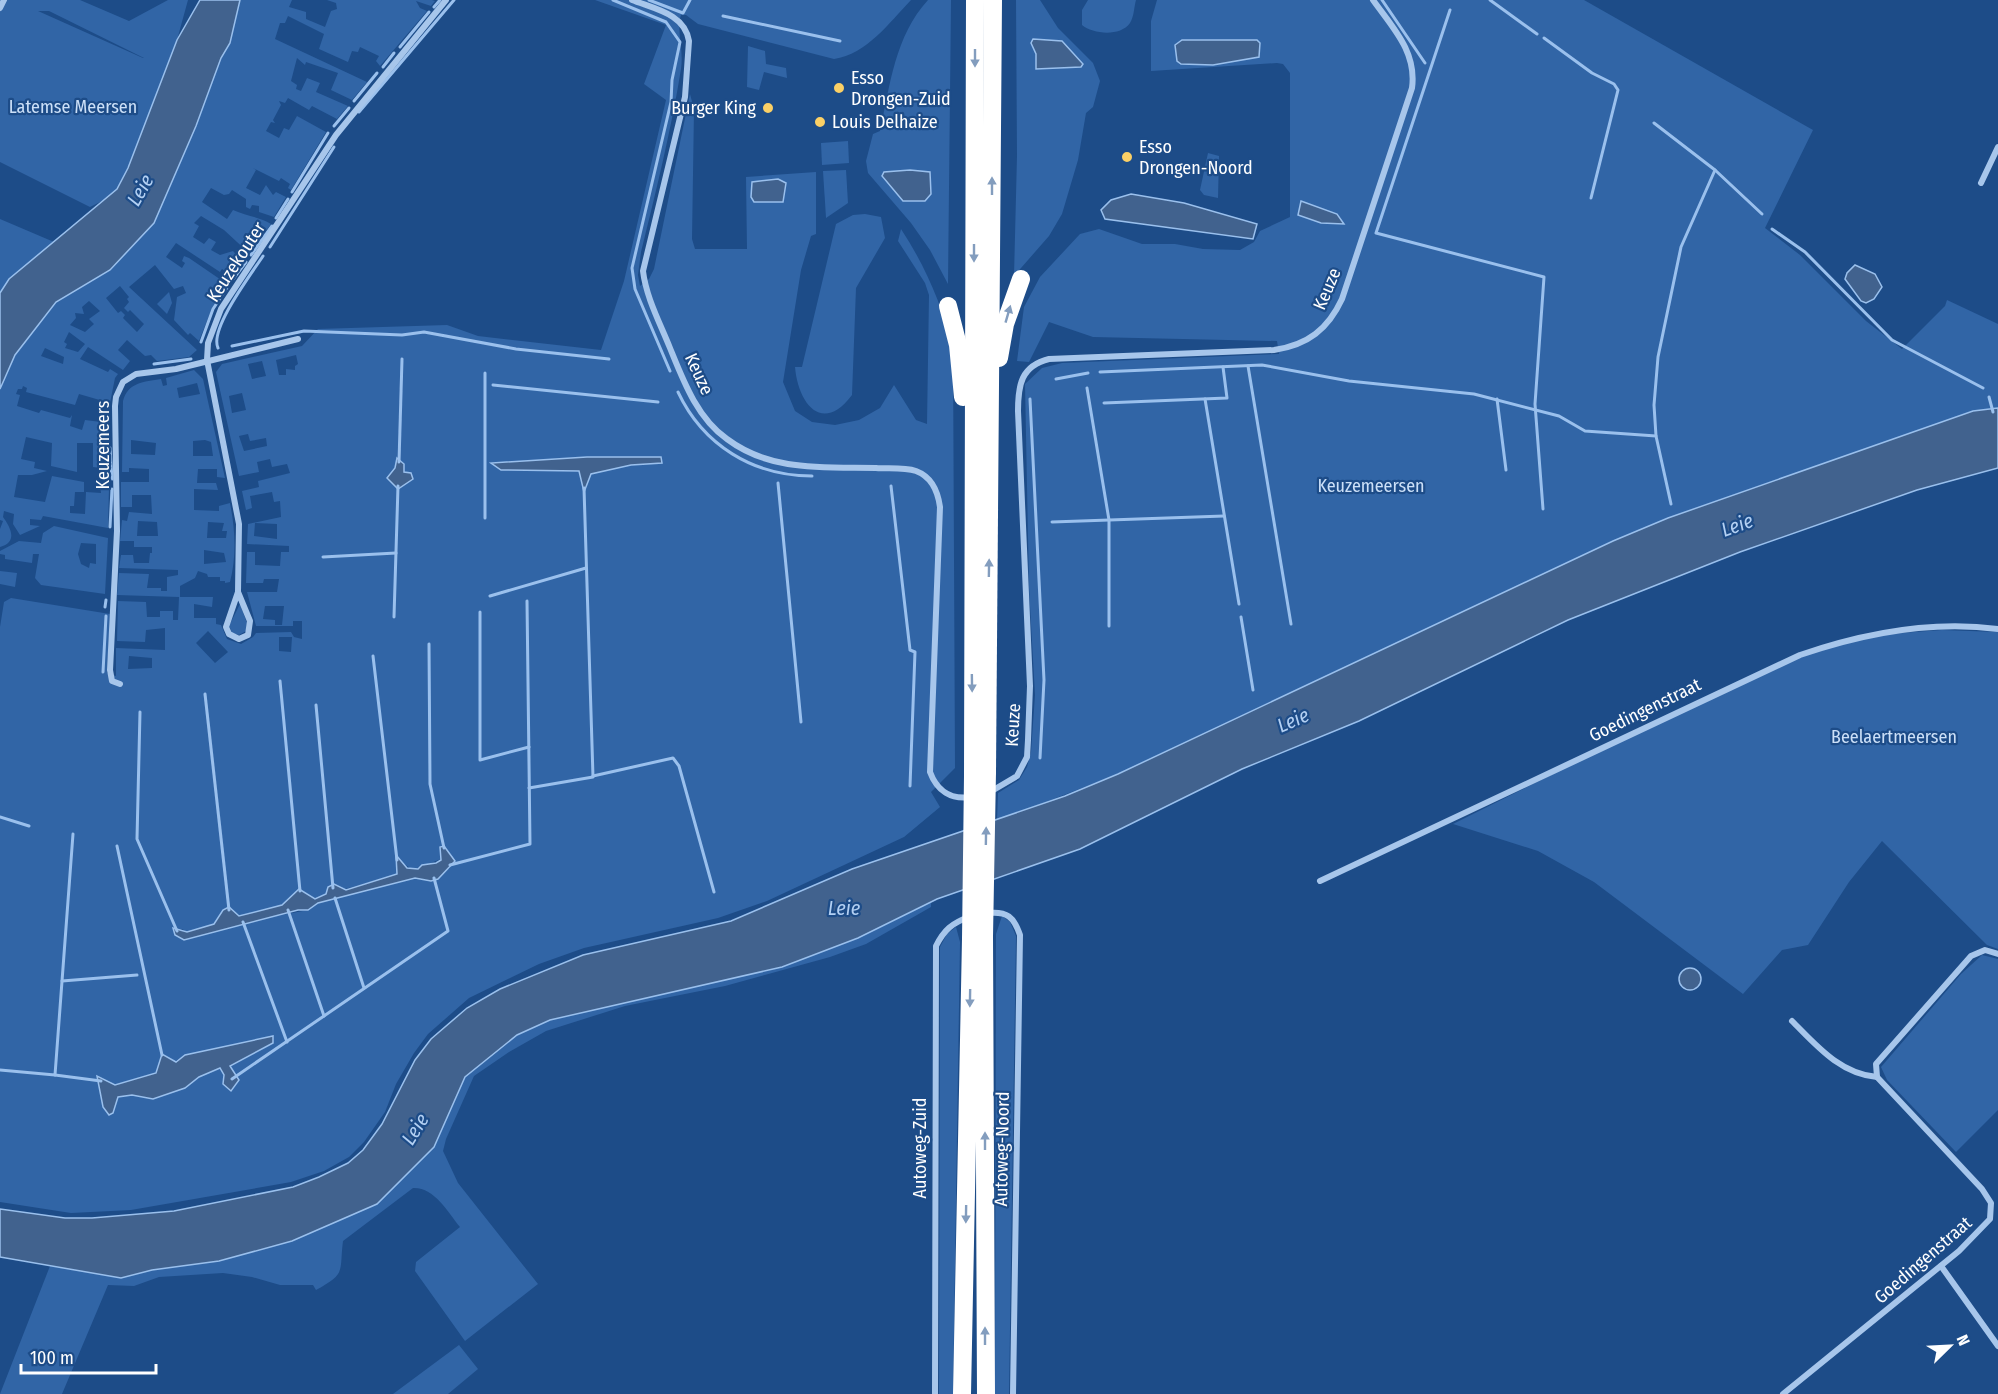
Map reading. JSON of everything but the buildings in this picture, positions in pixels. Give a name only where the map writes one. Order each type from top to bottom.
[{"type":"highway","points":[[975,0],[973,525],[980,774]]},
{"type":"highway","points":[[962,1394],[978,938],[990,392],[993,0]]},
{"type":"highway","points":[[990,392],[1005,324],[1021,279]]},
{"type":"highway","points":[[948,306],[958,345],[973,525]]},
{"type":"highway","points":[[978,938],[986,1394]]},
{"type":"street","points":[[0,8],[4,0]]},
{"type":"street","name":"Keuzekouter","points":[[238,592],[251,626],[248,635],[239,639],[229,634],[226,627],[238,592],[237,509],[207,360],[208,343],[221,309],[336,135],[447,0]]},
{"type":"street","name":"Keuze","points":[[632,0],[677,19],[688,33],[685,97],[643,271],[647,291],[684,381],[699,408],[725,439],[771,462],[802,467],[909,469],[926,477],[933,485],[940,507],[930,763],[934,783],[945,794],[963,798],[980,796],[1010,782],[1023,768],[1027,757],[1030,686],[1018,411],[1020,380],[1031,366],[1049,359],[1274,350],[1303,343],[1326,327],[1342,299],[1412,88],[1414,74],[1408,52],[1373,0]]},
{"type":"street","points":[[1981,183],[1998,147]]},
{"type":"street","name":"Keuzemeers","points":[[120,684],[112,681],[110,670],[117,531],[116,397],[123,382],[130,377],[176,369],[298,339]]},
{"type":"street","name":"Goedingenstraat","points":[[1320,880],[1800,655],[1854,638],[1899,629],[1965,626],[1998,629]]},
{"type":"street","name":"Autoweg-Zuid","points":[[935,1394],[936,946],[943,931],[968,918],[1003,912]]},
{"type":"street","name":"Autoweg-Noord","points":[[1003,912],[1013,919],[1020,935],[1013,1394]]},
{"type":"street","points":[[1876,1077],[1876,1064],[1971,956],[1985,950],[1998,954]]},
{"type":"street","name":"Goedingenstraat","points":[[1783,1394],[1941,1266],[1985,1227],[1992,1212],[1991,1203],[1982,1189],[1876,1077],[1865,1076],[1838,1063],[1792,1021]]},
{"type":"street","points":[[1941,1266],[1998,1346]]},
{"type":"green space","name":"Latemse Meersen","points":[[0,0],[80,0],[129,21],[168,0],[188,0],[177,40],[128,168],[117,189],[106,199],[90,207],[0,162]],"holes":[[[38,11],[49,11],[144,58]]]},
{"type":"green space","points":[[240,0],[292,0],[289,7],[306,12],[306,19],[325,27],[331,11],[337,9],[336,3],[327,0],[435,1],[431,6],[416,1],[420,8],[427,11],[380,66],[376,61],[379,56],[360,47],[358,52],[352,51],[348,62],[319,49],[324,34],[288,16],[285,23],[280,23],[275,39],[367,82],[352,100],[331,90],[338,73],[306,62],[305,65],[297,58],[291,81],[297,85],[296,89],[301,91],[307,78],[320,83],[316,92],[348,106],[337,119],[312,106],[309,110],[288,98],[285,103],[279,101],[281,105],[273,120],[275,123],[271,122],[266,131],[279,138],[284,128],[289,130],[297,116],[326,132],[291,190],[288,188],[290,184],[281,178],[279,181],[253,168],[256,170],[246,188],[260,195],[266,185],[273,195],[276,192],[286,197],[274,217],[259,212],[259,206],[252,205],[250,209],[246,207],[246,199],[232,190],[229,194],[224,195],[211,188],[202,202],[227,219],[233,210],[271,224],[250,254],[224,230],[201,216],[194,223],[199,226],[193,237],[204,244],[209,238],[216,242],[211,250],[220,255],[233,251],[243,262],[233,276],[222,269],[220,272],[176,243],[166,257],[182,268],[185,263],[182,261],[184,256],[189,258],[227,284],[212,308],[199,341],[190,333],[188,335],[174,320],[177,297],[186,293],[183,286],[174,289],[155,265],[129,287],[197,350],[189,357],[157,361],[151,355],[145,356],[127,340],[118,350],[130,361],[123,370],[88,347],[80,359],[108,372],[110,369],[118,374],[115,378],[110,403],[79,394],[75,405],[26,392],[27,388],[23,386],[22,389],[18,389],[16,394],[20,395],[17,406],[39,413],[41,410],[70,418],[72,415],[70,426],[82,430],[85,420],[109,423],[109,469],[93,467],[93,443],[77,443],[77,472],[51,466],[52,443],[26,437],[21,459],[35,462],[34,468],[47,471],[32,475],[18,475],[14,497],[45,502],[52,476],[84,482],[84,492],[75,492],[74,506],[70,506],[70,513],[85,514],[86,492],[101,493],[100,486],[109,488],[108,528],[43,516],[41,520],[30,519],[30,525],[40,526],[20,535],[13,524],[14,514],[4,511],[3,517],[10,530],[11,538],[6,545],[0,547],[0,529],[3,521],[0,520],[0,389],[15,355],[56,302],[110,270],[154,223],[196,126],[221,58],[230,43]],"holes":[[[120,286],[129,297],[127,299],[129,302],[124,308],[128,312],[130,310],[144,324],[137,332],[123,318],[125,315],[121,311],[118,313],[106,298]],[[89,301],[100,311],[89,319],[94,324],[85,332],[70,325],[76,318],[75,313],[84,314],[82,307]],[[69,332],[85,344],[78,352],[65,348],[67,344],[64,342]],[[45,348],[64,357],[63,364],[41,356]]]},
{"type":"green space","points":[[595,0],[911,0],[867,44],[846,56],[834,59],[698,24],[686,15],[681,15],[679,27],[681,69],[638,275],[640,286],[649,279],[654,269],[690,94],[694,109],[692,239],[695,249],[747,249],[746,177],[816,172],[816,234],[811,236],[801,270],[783,382],[795,411],[812,422],[835,425],[859,420],[880,408],[894,385],[916,420],[927,424],[929,295],[925,283],[898,241],[901,229],[926,272],[944,317],[953,349],[955,768],[931,792],[940,807],[904,837],[767,901],[718,918],[584,948],[539,964],[469,998],[428,1034],[414,1053],[396,1084],[385,1112],[364,1142],[349,1157],[324,1171],[291,1182],[131,1210],[71,1213],[0,1202],[0,627],[4,602],[11,598],[110,614],[107,673],[116,676],[116,648],[165,650],[165,628],[146,630],[145,642],[117,641],[118,601],[146,602],[147,617],[160,617],[160,611],[173,611],[173,620],[178,620],[179,597],[117,595],[119,573],[149,574],[147,588],[161,588],[161,591],[167,591],[167,577],[178,575],[178,570],[119,568],[121,555],[133,555],[134,563],[149,563],[150,553],[152,553],[152,547],[134,547],[134,541],[120,541],[122,520],[127,521],[129,512],[152,514],[151,495],[132,495],[132,507],[121,507],[121,482],[149,482],[149,469],[129,468],[129,472],[122,472],[123,401],[133,386],[161,379],[163,386],[167,385],[166,378],[194,370],[203,379],[225,478],[217,477],[217,469],[198,469],[197,483],[216,483],[218,490],[194,489],[194,510],[219,511],[219,506],[230,503],[234,552],[230,582],[225,583],[225,581],[220,581],[220,577],[208,577],[207,574],[198,571],[195,578],[180,586],[180,597],[213,597],[212,607],[194,604],[194,618],[216,618],[216,624],[221,625],[227,639],[241,644],[256,633],[291,632],[294,637],[302,639],[302,621],[293,621],[293,626],[256,626],[247,592],[277,592],[279,579],[264,579],[263,583],[246,583],[247,552],[255,552],[255,565],[280,566],[281,552],[289,552],[289,546],[247,544],[248,524],[281,517],[280,501],[274,502],[272,492],[250,496],[252,508],[246,510],[242,491],[259,487],[258,481],[290,473],[287,464],[272,467],[270,459],[257,462],[259,472],[239,476],[216,372],[222,364],[302,346],[318,329],[447,325],[478,336],[601,350],[624,281],[666,100],[644,84],[666,25]],"holes":[[[296,355],[298,364],[295,370],[286,369],[286,375],[279,375],[276,360]],[[262,361],[266,376],[252,379],[248,364]],[[197,383],[200,394],[179,398],[177,388]],[[242,393],[246,410],[232,413],[229,396]],[[248,434],[250,441],[266,438],[267,446],[244,451],[239,436]],[[131,440],[156,443],[155,455],[131,454]],[[193,441],[211,442],[213,456],[193,456]],[[587,457],[661,457],[661,463],[631,465],[591,474],[584,491],[579,471],[492,463]],[[138,521],[157,522],[158,536],[137,536]],[[208,522],[224,523],[222,531],[227,531],[226,538],[207,538]],[[255,523],[277,524],[277,539],[254,536]],[[204,550],[224,553],[226,562],[204,564]],[[265,606],[284,606],[282,625],[275,625],[275,620],[263,619]],[[208,631],[228,652],[215,663],[196,643]],[[279,637],[292,637],[291,652],[279,651]],[[129,656],[152,658],[152,668],[128,669]],[[440,847],[450,868],[442,872],[438,879],[415,878],[317,903],[308,910],[175,935],[182,929],[187,932],[214,924],[223,910],[239,916],[282,905],[303,891],[315,899],[397,874],[396,856],[413,870],[441,859]],[[273,1037],[273,1043],[230,1067],[233,1074],[224,1075],[221,1068],[199,1077],[185,1088],[153,1099],[132,1095],[118,1097],[113,1113],[101,1096],[98,1077],[115,1085],[156,1073],[185,1055]]]},
{"type":"green space","points":[[928,0],[951,0],[948,284],[930,250],[911,223],[868,173],[866,161],[873,134],[880,131],[901,45],[917,14]]},
{"type":"green space","points":[[1016,0],[1040,0],[1058,28],[1093,63],[1100,81],[1093,107],[1086,113],[1078,160],[1062,214],[1049,236],[1014,276],[1017,156]]},
{"type":"green space","points":[[1088,0],[1136,0],[1130,23],[1120,30],[1106,33],[1082,25],[1082,10]]},
{"type":"green space","name":"Keuzemeersen","points":[[1157,0],[1584,0],[1813,130],[1765,228],[1800,255],[1866,321],[1902,349],[1945,306],[1947,300],[1998,324],[1998,408],[1973,411],[1668,518],[1613,541],[1118,774],[997,821],[998,793],[1019,780],[1027,767],[1031,752],[1035,695],[1029,588],[1025,384],[1042,368],[1062,363],[1279,354],[1277,341],[1093,337],[1049,322],[1029,362],[1017,361],[1024,307],[1040,277],[1080,234],[1099,229],[1142,244],[1175,244],[1203,249],[1240,250],[1254,242],[1260,231],[1290,217],[1290,73],[1283,64],[1277,63],[1151,71],[1151,21]]},
{"type":"green space","points":[[748,46],[765,51],[766,64],[786,68],[787,78],[764,72],[759,90],[747,87]]},
{"type":"green space","points":[[848,141],[849,163],[822,165],[821,143]]},
{"type":"green space","points":[[1208,153],[1219,156],[1218,198],[1204,195],[1200,190]]},
{"type":"green space","points":[[846,170],[848,203],[826,218],[823,171]]},
{"type":"green space","points":[[865,214],[881,217],[885,238],[856,288],[852,395],[841,407],[831,413],[822,413],[813,410],[806,402],[797,380],[795,367],[802,367],[836,224],[853,215]]},
{"type":"green space","points":[[0,219],[54,242],[9,279],[0,293]]},
{"type":"green space","points":[[169,292],[172,303],[167,314],[157,304]]},
{"type":"green space","points":[[54,526],[108,538],[105,594],[41,585],[35,578],[39,554],[33,554],[32,563],[5,559],[5,555],[0,554],[0,551],[19,541],[41,543],[43,533]],"holes":[[[81,543],[96,544],[96,564],[90,563],[89,568],[81,564],[78,554]]]},
{"type":"green space","points":[[0,571],[17,573],[15,587],[0,584]]},
{"type":"green space","points":[[240,604],[247,623],[246,631],[239,635],[232,633],[229,626]]},
{"type":"green space","name":"Beelaertmeersen","points":[[1942,630],[1998,632],[1998,949],[1987,945],[1882,841],[1849,882],[1808,945],[1782,950],[1743,994],[1594,882],[1538,851],[1453,824],[1591,755],[1812,652],[1874,635]]},
{"type":"green space","points":[[931,902],[931,907],[866,944],[830,957],[725,986],[625,1006],[546,1031],[509,1052],[474,1076],[446,1139],[443,1151],[458,1183],[538,1284],[465,1341],[415,1271],[416,1262],[460,1227],[434,1196],[421,1189],[413,1188],[343,1241],[340,1271],[333,1280],[316,1290],[313,1285],[280,1285],[252,1277],[223,1273],[159,1277],[134,1286],[108,1285],[62,1394],[0,1394],[50,1266],[121,1278],[152,1270],[219,1261],[292,1241],[377,1203],[434,1147],[465,1077],[517,1035],[550,1020],[782,967],[858,938]]},
{"type":"green space","points":[[1002,916],[1010,922],[1016,936],[1009,1394],[995,1394],[996,934]]},
{"type":"green space","points":[[956,927],[960,942],[953,1394],[939,1394],[940,947],[947,934]]},
{"type":"green space","points":[[1982,955],[1998,959],[1998,1110],[1956,1152],[1887,1080],[1881,1067],[1961,974]]},
{"type":"green space","points":[[459,1345],[478,1369],[448,1394],[393,1394]]},
{"type":"water","name":"Leie","points":[[200,0],[240,0],[230,43],[221,58],[196,126],[154,223],[110,270],[56,302],[15,355],[0,389],[0,293],[9,279],[117,189],[128,168],[177,40]]},
{"type":"water","points":[[1033,39],[1062,41],[1083,64],[1081,67],[1036,69],[1036,54],[1031,43]]},
{"type":"water","points":[[1182,40],[1257,40],[1260,43],[1259,57],[1213,65],[1181,64],[1177,61],[1175,45]]},
{"type":"water","points":[[910,170],[930,172],[931,194],[925,201],[903,201],[882,176],[884,172]]},
{"type":"water","points":[[778,179],[786,183],[783,202],[754,202],[751,197],[752,182]]},
{"type":"water","points":[[1131,194],[1184,203],[1257,224],[1253,239],[1105,219],[1101,210],[1111,200]]},
{"type":"water","points":[[1301,201],[1337,214],[1344,224],[1321,223],[1298,215]]},
{"type":"water","points":[[1855,265],[1875,274],[1882,287],[1874,299],[1866,303],[1861,301],[1845,279],[1847,273]]},
{"type":"water","name":"Leie","points":[[1998,408],[1998,468],[1917,490],[1740,552],[1568,620],[1359,721],[1242,769],[1080,849],[937,899],[858,938],[782,967],[550,1020],[517,1035],[465,1077],[434,1147],[377,1204],[292,1241],[219,1261],[152,1270],[121,1278],[0,1257],[0,1209],[65,1218],[174,1211],[293,1187],[319,1177],[348,1163],[363,1150],[382,1124],[415,1060],[431,1039],[467,1008],[500,989],[583,955],[731,921],[852,869],[1065,796],[1118,774],[1613,541],[1668,518],[1973,411]]},
{"type":"water","points":[[587,457],[661,457],[662,463],[631,465],[591,474],[584,492],[579,471],[501,470],[491,463]]},
{"type":"water","points":[[397,458],[404,464],[404,472],[411,473],[413,479],[398,489],[387,478],[395,468]]},
{"type":"water","points":[[444,846],[455,861],[438,879],[431,881],[415,878],[318,903],[308,910],[298,910],[184,940],[175,935],[173,928],[187,932],[214,924],[223,910],[229,907],[239,916],[282,905],[299,889],[315,899],[326,894],[328,887],[334,884],[346,890],[397,874],[396,855],[407,868],[418,869],[422,865],[441,860],[440,847]]},
{"type":"water","points":[[1690,968],[1698,971],[1701,979],[1698,987],[1690,990],[1682,987],[1679,979],[1682,971]]},
{"type":"water","points":[[273,1036],[273,1043],[230,1066],[239,1080],[231,1091],[223,1084],[224,1075],[220,1068],[199,1077],[185,1088],[153,1099],[132,1095],[118,1097],[113,1113],[109,1115],[103,1107],[97,1076],[115,1085],[156,1073],[162,1054],[176,1062],[185,1055]]},
{"type":"waterway","points":[[434,7],[440,0]]},
{"type":"waterway","points":[[359,112],[454,0]]},
{"type":"waterway","points":[[613,0],[666,22],[680,42],[672,80],[671,102],[632,268],[635,289],[670,371]]},
{"type":"waterway","points":[[649,0],[683,13],[690,0]]},
{"type":"waterway","points":[[1382,0],[1425,63]]},
{"type":"waterway","points":[[1490,0],[1537,34]]},
{"type":"waterway","points":[[1450,10],[1376,233],[1544,277],[1535,404],[1543,509]]},
{"type":"waterway","points":[[400,47],[429,12]]},
{"type":"waterway","points":[[723,16],[840,41]]},
{"type":"waterway","points":[[1544,38],[1592,73],[1614,84],[1618,90],[1591,198]]},
{"type":"waterway","points":[[383,67],[394,53]]},
{"type":"waterway","points":[[354,101],[377,73]]},
{"type":"waterway","points":[[334,126],[349,108]]},
{"type":"waterway","points":[[1654,123],[1715,170],[1681,247],[1658,357],[1654,405],[1656,436]]},
{"type":"waterway","points":[[292,192],[328,133]]},
{"type":"waterway","points":[[270,247],[334,147]]},
{"type":"waterway","points":[[1715,170],[1762,214]]},
{"type":"waterway","points":[[276,218],[288,199]]},
{"type":"waterway","points":[[251,255],[272,226]]},
{"type":"waterway","points":[[1772,229],[1805,252],[1892,340],[1983,388]]},
{"type":"waterway","points":[[218,348],[217,339],[225,315],[263,256]]},
{"type":"waterway","points":[[233,279],[246,262]]},
{"type":"waterway","points":[[201,342],[213,309],[228,286]]},
{"type":"waterway","points":[[232,346],[304,331],[402,335],[424,332],[516,349],[609,359]]},
{"type":"waterway","points":[[154,364],[191,359]]},
{"type":"waterway","points":[[399,462],[402,359]]},
{"type":"waterway","points":[[1100,372],[1262,365],[1349,381],[1474,394],[1559,416],[1585,431],[1656,436],[1671,504]]},
{"type":"waterway","points":[[1248,366],[1291,624]]},
{"type":"waterway","points":[[1104,403],[1227,398],[1223,367]]},
{"type":"waterway","points":[[485,373],[485,518]]},
{"type":"waterway","points":[[1056,379],[1088,373]]},
{"type":"waterway","points":[[493,385],[658,402]]},
{"type":"waterway","points":[[1087,388],[1109,520],[1109,626]]},
{"type":"waterway","points":[[678,392],[701,427],[732,454],[770,470],[790,475],[812,476]]},
{"type":"waterway","points":[[1989,397],[1993,412]]},
{"type":"waterway","points":[[1030,399],[1044,680],[1040,758]]},
{"type":"waterway","points":[[1205,399],[1239,604]]},
{"type":"waterway","points":[[1497,399],[1506,470]]},
{"type":"waterway","points":[[110,448],[112,479]]},
{"type":"waterway","points":[[778,483],[801,722]]},
{"type":"waterway","points":[[394,617],[398,486]]},
{"type":"waterway","points":[[891,486],[910,650],[915,652],[910,786]]},
{"type":"waterway","points":[[529,788],[593,777],[584,488]]},
{"type":"waterway","points":[[110,527],[112,489]]},
{"type":"waterway","points":[[1052,522],[1224,516]]},
{"type":"waterway","points":[[323,557],[396,553]]},
{"type":"waterway","points":[[490,596],[586,568]]},
{"type":"waterway","points":[[105,607],[106,600]]},
{"type":"waterway","points":[[450,865],[530,844],[527,601]]},
{"type":"waterway","points":[[480,612],[480,760],[529,747]]},
{"type":"waterway","points":[[103,672],[106,616]]},
{"type":"waterway","points":[[1241,617],[1253,690]]},
{"type":"waterway","points":[[429,644],[430,784],[444,848]]},
{"type":"waterway","points":[[373,656],[397,860]]},
{"type":"waterway","points":[[280,681],[300,891]]},
{"type":"waterway","points":[[205,694],[229,910]]},
{"type":"waterway","points":[[316,705],[333,888]]},
{"type":"waterway","points":[[140,712],[137,839],[177,931]]},
{"type":"waterway","points":[[593,776],[673,758],[679,766],[714,892]]},
{"type":"waterway","points":[[0,817],[29,826]]},
{"type":"waterway","points":[[0,1070],[55,1075],[73,834]]},
{"type":"waterway","points":[[117,846],[162,1055]]},
{"type":"waterway","points":[[232,1079],[448,931],[434,878]]},
{"type":"waterway","points":[[335,898],[364,988]]},
{"type":"waterway","points":[[288,910],[324,1016]]},
{"type":"waterway","points":[[243,922],[287,1042]]},
{"type":"waterway","points":[[62,981],[137,975]]},
{"type":"waterway","points":[[55,1075],[101,1081]]},
{"type":"place","name":"Esso Drongen-Zuid","points":[[839,88]]},
{"type":"place","name":"Burger King","points":[[768,108]]},
{"type":"place","name":"Louis Delhaize","points":[[820,122]]},
{"type":"place","name":"Esso Drongen-Noord","points":[[1127,157]]}]
